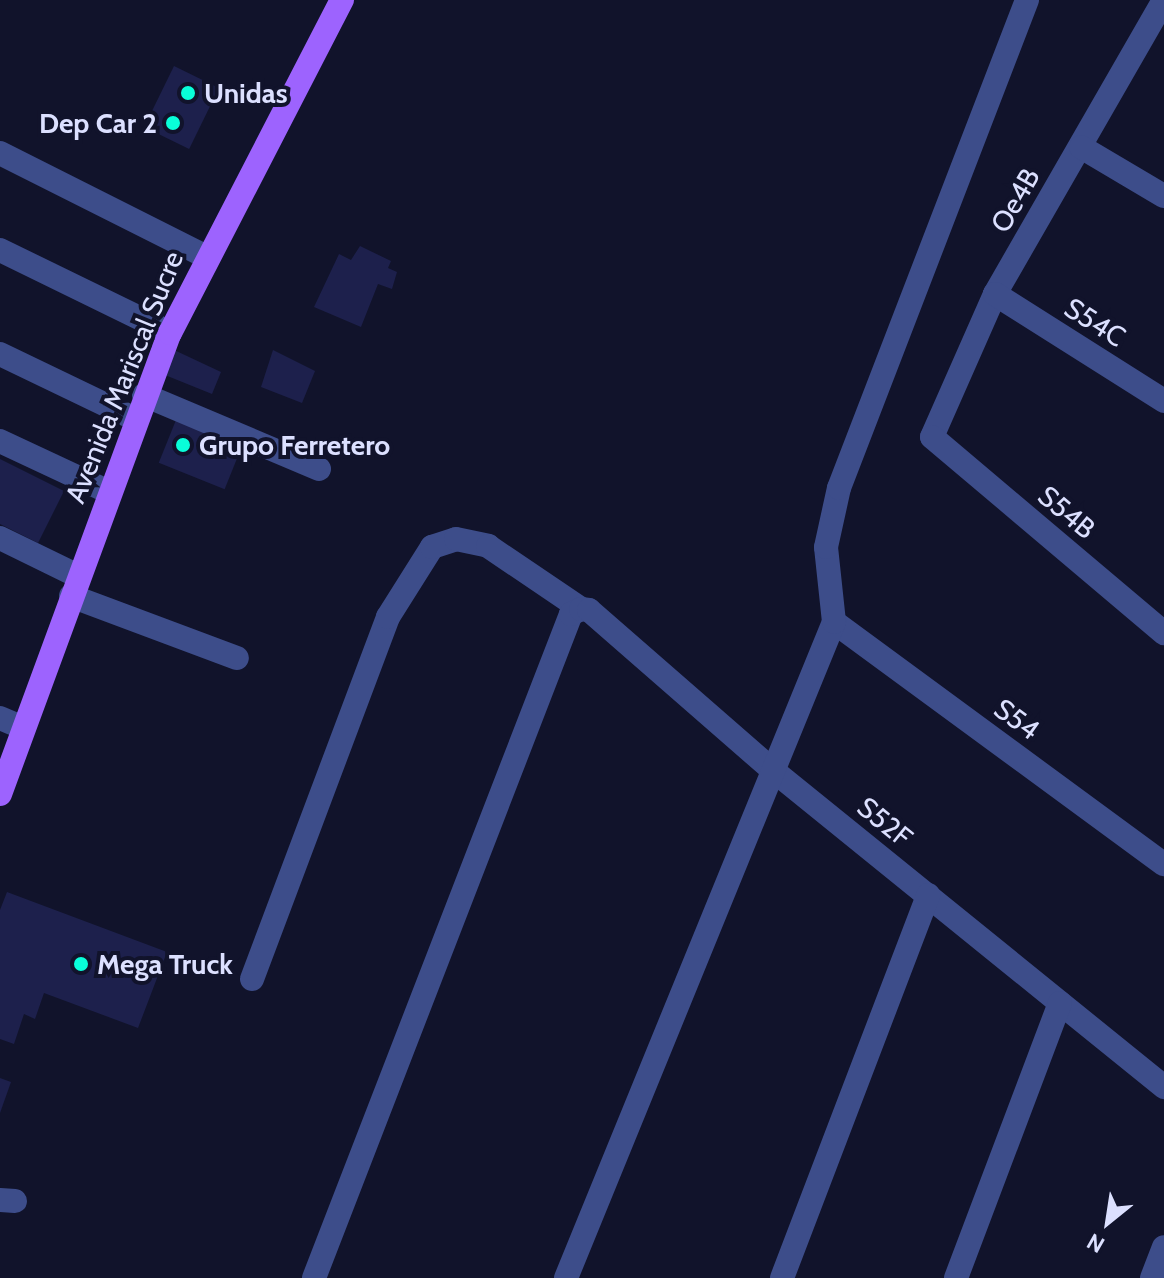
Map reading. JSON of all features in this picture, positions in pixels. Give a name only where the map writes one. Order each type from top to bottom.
[{"type":"main road","name":"Avenida Mariscal Sucre","points":[[0,794],[135,419],[170,333],[205,256],[342,0]]},
{"type":"street","points":[[566,1278],[834,622],[826,547],[839,488],[1027,0]]},
{"type":"street","name":"Oe4B","points":[[932,437],[995,294],[1164,0]]},
{"type":"street","points":[[1081,147],[1164,196]]},
{"type":"street","points":[[0,153],[205,256]]},
{"type":"street","points":[[0,250],[170,333]]},
{"type":"street","name":"S54C","points":[[995,294],[1164,401]]},
{"type":"street","points":[[0,354],[135,419]]},
{"type":"street","points":[[144,395],[319,469]]},
{"type":"street","name":"S54B","points":[[932,437],[1164,633]]},
{"type":"street","points":[[0,441],[109,492]]},
{"type":"street","points":[[0,538],[75,586],[237,658]]},
{"type":"street","name":"S52F","points":[[252,979],[388,617],[432,547],[456,539],[488,546],[576,611],[589,610],[775,772],[1164,1087]]},
{"type":"street","points":[[314,1278],[576,611]]},
{"type":"street","name":"S54","points":[[834,622],[1164,864]]},
{"type":"street","points":[[0,718],[23,728]]},
{"type":"street","points":[[782,1278],[928,895]]},
{"type":"street","points":[[956,1278],[1060,1003]]},
{"type":"street","points":[[1152,1278],[1164,1247]]},
{"type":"building","points":[[174,66],[219,88],[189,149],[144,127]]},
{"type":"building","points":[[360,246],[391,261],[388,268],[397,272],[392,289],[378,284],[361,327],[314,307],[339,254],[351,260]]},
{"type":"building","points":[[172,349],[221,372],[212,394],[160,373]]},
{"type":"building","points":[[273,350],[315,371],[302,403],[261,387]]},
{"type":"building","points":[[176,420],[242,447],[225,489],[159,463]]},
{"type":"building","points":[[0,459],[64,491],[38,543],[0,524]]},
{"type":"building","name":"Mega Truck","points":[[7,892],[167,952],[138,1028],[44,993],[35,1019],[24,1014],[14,1044],[0,1039],[0,910]]},
{"type":"building","points":[[0,1078],[11,1082],[0,1113]]},
{"type":"place","name":"Unidas","points":[[188,93]]},
{"type":"place","name":"Dep Car 2","points":[[173,123]]},
{"type":"place","name":"Grupo Ferretero","points":[[183,445]]},
{"type":"place","name":"Mega Truck","points":[[81,964]]}]
